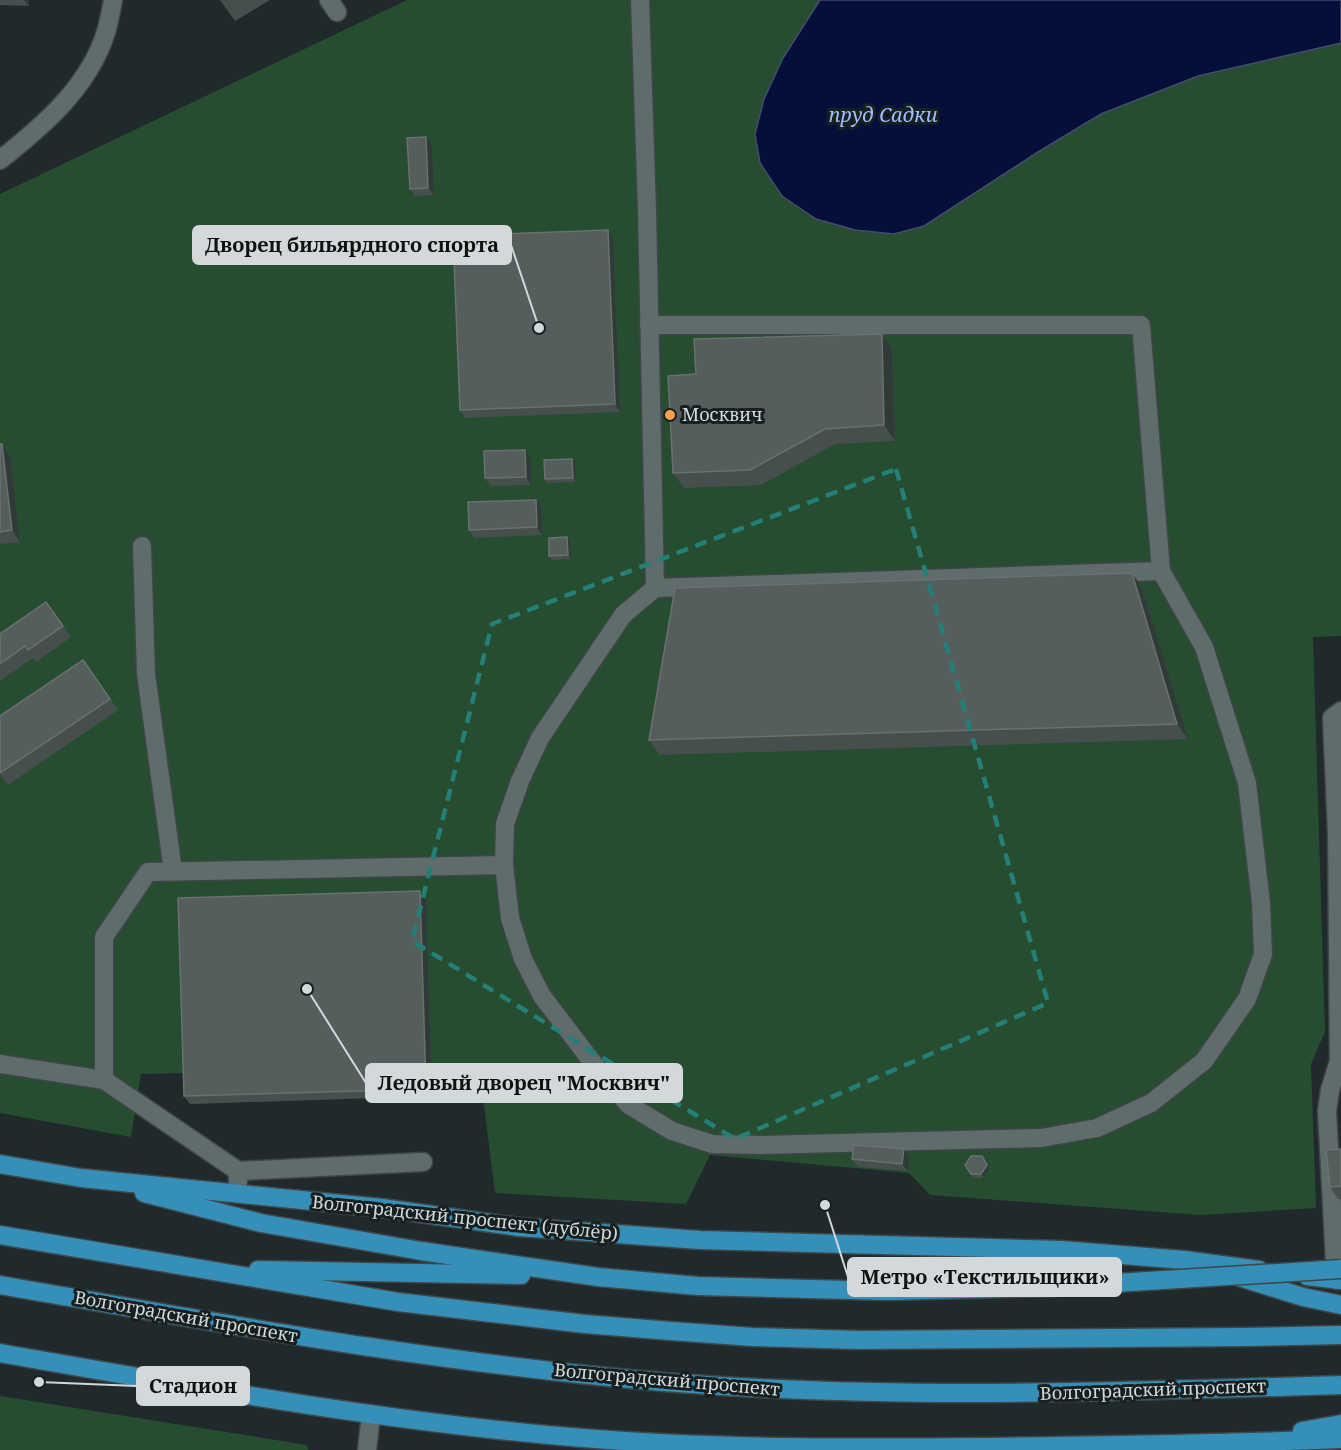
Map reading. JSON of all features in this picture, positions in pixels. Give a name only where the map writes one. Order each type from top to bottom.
[{"type":"main road","name":"Волгоградский проспект (дублёр)","points":[[0,1164],[81,1178],[382,1208],[519,1227],[688,1239],[1061,1250],[1339,1276]]},
{"type":"main road","points":[[81,1178],[261,1222],[420,1251],[598,1277],[698,1286],[888,1292],[1339,1276]]},
{"type":"main road","points":[[0,1235],[398,1302],[585,1324],[753,1337],[1015,1340],[1341,1335]]},
{"type":"main road","name":"Волгоградский проспект (дублёр)","points":[[1184,1260],[1303,1297],[1341,1305]]},
{"type":"main road","points":[[193,1268],[598,1277]]},
{"type":"main road","name":"Волгоградский проспект","points":[[0,1285],[382,1350],[526,1369],[662,1382],[870,1393],[1016,1394],[1341,1384]]},
{"type":"main road","points":[[0,1353],[239,1395],[371,1414],[462,1426],[686,1447],[851,1449],[1341,1439]]},
{"type":"main road","points":[[1233,1443],[1341,1424]]},
{"type":"street","points":[[0,160],[35,132],[74,91],[92,62],[105,33],[113,0]]},
{"type":"street","points":[[640,0],[655,588]]},
{"type":"street","points":[[649,325],[1141,325],[1161,571],[1204,647],[1247,783],[1261,903],[1263,954],[1247,999],[1204,1061],[1151,1103],[1097,1128],[1041,1138],[761,1145],[712,1144],[672,1131],[629,1105],[596,1067],[542,996],[523,959],[510,918],[504,865],[505,824],[520,782],[540,738],[583,671],[623,615],[655,588],[1161,571]]},
{"type":"street","points":[[142,546],[146,674],[173,872]]},
{"type":"street","points":[[1339,1276],[1327,1111],[1329,1090],[1340,1061],[1332,718],[1341,711]]},
{"type":"street","points":[[104,1080],[104,937],[148,872],[504,865]]},
{"type":"street","points":[[0,1064],[104,1080],[238,1171],[423,1161]]},
{"type":"street","points":[[237,1194],[238,1171]]},
{"type":"street","points":[[366,1450],[371,1414]]},
{"type":"highlighted area","points":[[896,469],[1048,1003],[735,1139],[412,941],[492,624]]},
{"type":"green space","name":"Москвич","points":[[407,0],[1341,0],[1341,636],[1313,637],[1325,1032],[1311,1064],[1316,1208],[1200,1215],[930,1195],[909,1173],[710,1155],[686,1204],[495,1193],[482,1089],[432,1092],[432,1096],[190,1104],[189,1073],[141,1074],[131,1137],[0,1113],[0,194]]},
{"type":"green space","points":[[0,1396],[307,1445],[308,1450],[0,1450]]},
{"type":"water","name":"пруд Садки","points":[[820,0],[1341,0],[1341,43],[1198,76],[1101,114],[924,226],[894,234],[855,230],[816,219],[782,196],[760,163],[755,134],[764,99],[783,58]]},
{"type":"building","points":[[426,137],[428,188],[410,189],[407,138]]},
{"type":"building","points":[[608,230],[615,404],[460,410],[453,236]]},
{"type":"building","points":[[882,334],[884,425],[825,429],[750,470],[673,473],[668,376],[696,374],[694,339]]},
{"type":"building","points":[[0,444],[2,444],[12,530],[0,532]]},
{"type":"building","points":[[525,450],[526,477],[485,478],[484,451]]},
{"type":"building","points":[[572,459],[573,478],[545,479],[544,460]]},
{"type":"building","points":[[536,500],[537,527],[469,530],[468,502]]},
{"type":"building","points":[[567,537],[568,555],[549,556],[549,538]]},
{"type":"building","points":[[1132,573],[1177,724],[649,740],[675,588]]},
{"type":"building","points":[[46,602],[63,626],[28,650],[25,646],[0,664],[0,634]]},
{"type":"building","points":[[83,660],[110,699],[0,773],[0,716]]},
{"type":"building","points":[[420,891],[426,1089],[184,1096],[178,898]]},
{"type":"building","points":[[854,1145],[904,1149],[902,1164],[852,1159]]},
{"type":"building","points":[[1341,1149],[1341,1186],[1330,1187],[1326,1150]]},
{"type":"building","points":[[971,1156],[982,1156],[987,1165],[981,1174],[971,1174],[965,1165]]},
{"type":"place","name":"Дворец бильярдного спорта","points":[[539,328]]},
{"type":"place","name":"Москвич","points":[[670,415]]},
{"type":"place","name":"Ледовый дворец \"Москвич\"","points":[[307,989]]},
{"type":"place","name":"Метро «Текстильщики»","points":[[825,1205]]},
{"type":"place","name":"Стадион","points":[[39,1382]]}]
